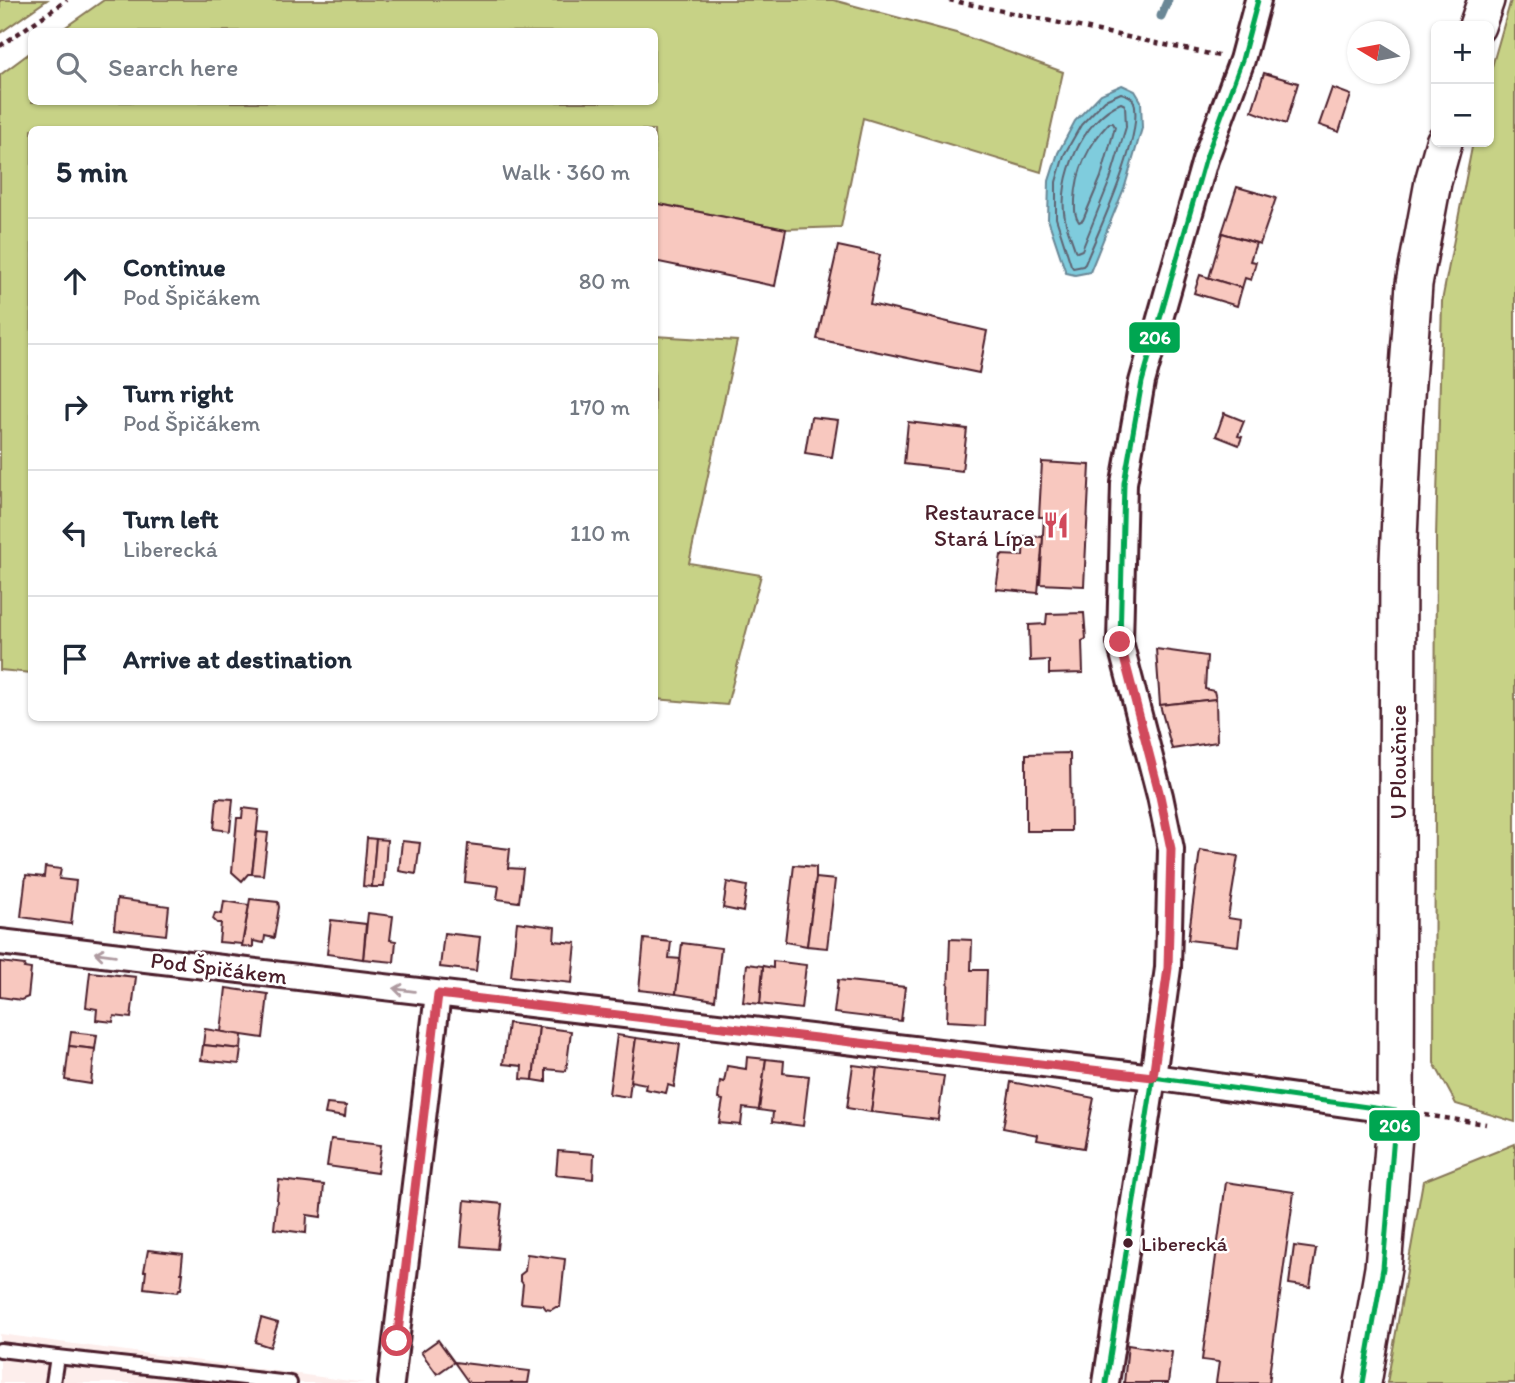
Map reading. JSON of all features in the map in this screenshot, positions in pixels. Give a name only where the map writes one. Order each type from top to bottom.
[{"type":"main road","points":[[1479,21],[1486,0]]},
{"type":"main road","name":"U Ploučnice","points":[[1363,1383],[1383,1268],[1396,1111],[1398,561],[1404,425],[1414,284],[1433,182],[1443,147]]},
{"type":"street","points":[[1106,1383],[1168,968],[1171,849],[1120,642],[1124,483],[1142,382],[1205,160],[1241,60],[1258,0]]},
{"type":"street","name":"Pod Špičákem","points":[[0,942],[1153,1077],[1396,1111]]},
{"type":"street","points":[[391,1383],[438,994]]},
{"type":"lane","points":[[0,1350],[290,1383]]},
{"type":"lane","points":[[53,1383],[57,1357]]},
{"type":"path","points":[[0,46],[67,0]]},
{"type":"path","points":[[949,0],[1241,60]]},
{"type":"path","points":[[1396,1111],[1486,1124]]},
{"type":"shaded area","points":[[0,1334],[365,1383],[0,1383]]},
{"type":"green space","points":[[0,0],[47,0],[0,33]]},
{"type":"green space","points":[[104,0],[833,0],[956,33],[1063,72],[1041,172],[863,118],[841,227],[786,229],[658,204],[658,126],[28,126],[28,673],[0,670],[0,75],[28,54],[28,105],[658,105],[658,28],[64,28]]},
{"type":"green space","points":[[1511,0],[1515,0],[1515,1122],[1456,1104],[1434,1063],[1436,538],[1442,301],[1472,147],[1494,147],[1494,60]]},
{"type":"green space","points":[[658,336],[737,341],[689,563],[761,575],[727,705],[658,699]]},
{"type":"green space","points":[[1515,1144],[1515,1383],[1387,1383],[1423,1181]]},
{"type":"water","points":[[1122,85],[1135,91],[1141,101],[1142,128],[1125,186],[1090,272],[1075,275],[1066,273],[1048,219],[1049,181],[1058,153],[1075,121],[1101,94]]},
{"type":"building","points":[[1264,73],[1298,83],[1286,124],[1252,111]]},
{"type":"building","points":[[1332,88],[1351,95],[1339,132],[1319,125]]},
{"type":"building","points":[[1237,187],[1276,198],[1260,244],[1222,233]]},
{"type":"building","points":[[658,204],[786,229],[775,286],[658,262]]},
{"type":"building","points":[[1222,233],[1256,243],[1250,261],[1256,262],[1251,280],[1245,278],[1242,288],[1209,278]]},
{"type":"building","points":[[838,246],[880,255],[870,304],[987,331],[979,373],[817,339]]},
{"type":"building","points":[[1200,275],[1242,288],[1237,306],[1194,293]]},
{"type":"building","points":[[1224,413],[1244,421],[1238,436],[1242,437],[1239,445],[1216,436]]},
{"type":"building","points":[[811,417],[838,420],[832,457],[805,453]]},
{"type":"building","points":[[908,422],[967,429],[962,471],[904,464]]},
{"type":"building","points":[[1042,462],[1090,465],[1084,586],[1040,584],[1044,517],[1039,517]]},
{"type":"building","points":[[1024,536],[1043,537],[1038,593],[996,589],[1001,555],[1023,556]]},
{"type":"building","points":[[1084,613],[1086,639],[1082,641],[1083,673],[1049,674],[1049,660],[1030,661],[1029,625],[1046,624],[1047,614]]},
{"type":"building","points":[[1156,649],[1207,656],[1205,689],[1214,691],[1216,699],[1160,705]]},
{"type":"building","points":[[1216,699],[1217,742],[1172,749],[1160,705]]},
{"type":"building","points":[[1070,753],[1071,831],[1026,831],[1026,754]]},
{"type":"building","points":[[217,798],[233,799],[230,831],[214,829]]},
{"type":"building","points":[[243,808],[259,810],[252,874],[248,874],[242,881],[232,872],[237,818],[242,818]]},
{"type":"building","points":[[257,832],[268,833],[263,875],[252,874]]},
{"type":"building","points":[[367,838],[376,839],[372,887],[363,886]]},
{"type":"building","points":[[376,839],[387,840],[384,887],[372,887]]},
{"type":"building","points":[[402,841],[420,843],[416,874],[399,871]]},
{"type":"building","points":[[468,844],[510,849],[508,868],[523,869],[519,902],[497,899],[499,886],[465,882]]},
{"type":"building","points":[[1200,850],[1238,856],[1228,918],[1241,920],[1238,946],[1188,940]]},
{"type":"building","points":[[794,865],[816,867],[807,946],[785,942]]},
{"type":"building","points":[[45,867],[61,869],[59,879],[76,881],[71,924],[21,917],[26,875],[44,877]]},
{"type":"building","points":[[816,878],[835,880],[827,948],[807,946]]},
{"type":"building","points":[[727,882],[747,886],[743,912],[723,908]]},
{"type":"building","points":[[117,899],[169,906],[166,935],[114,929]]},
{"type":"building","points":[[250,899],[278,902],[279,907],[274,938],[265,936],[264,943],[253,941],[253,947],[242,946]]},
{"type":"building","points":[[224,901],[249,905],[242,944],[219,942],[221,923],[213,919],[215,913],[222,914]]},
{"type":"building","points":[[368,913],[393,916],[390,940],[396,941],[394,962],[363,959]]},
{"type":"building","points":[[331,920],[366,924],[363,959],[327,954]]},
{"type":"building","points":[[517,922],[555,927],[554,941],[576,943],[572,983],[511,976]]},
{"type":"building","points":[[444,933],[480,937],[476,971],[440,967]]},
{"type":"building","points":[[644,939],[671,942],[669,958],[681,959],[676,994],[639,990]]},
{"type":"building","points":[[950,939],[972,940],[971,970],[987,970],[985,1023],[947,1021]]},
{"type":"building","points":[[682,943],[721,948],[715,1000],[676,994]]},
{"type":"building","points":[[773,961],[806,965],[801,1009],[760,1004],[763,966],[773,968]]},
{"type":"building","points":[[0,962],[25,965],[24,968],[31,969],[28,997],[21,1000],[0,997]]},
{"type":"building","points":[[747,964],[763,966],[760,1004],[743,1002]]},
{"type":"building","points":[[90,972],[136,977],[131,1018],[114,1016],[113,1022],[96,1020],[97,1009],[86,1007]]},
{"type":"building","points":[[838,980],[905,987],[901,1021],[834,1013]]},
{"type":"building","points":[[226,988],[268,994],[263,1038],[221,1032]]},
{"type":"building","points":[[508,1023],[539,1027],[533,1080],[521,1079],[522,1066],[503,1064]]},
{"type":"building","points":[[539,1027],[571,1031],[566,1071],[546,1069],[546,1082],[533,1080]]},
{"type":"building","points":[[205,1029],[242,1035],[241,1049],[203,1045]]},
{"type":"building","points":[[71,1032],[97,1035],[95,1049],[69,1046]]},
{"type":"building","points":[[617,1035],[636,1038],[629,1097],[609,1094]]},
{"type":"building","points":[[636,1038],[680,1044],[674,1087],[668,1085],[666,1093],[645,1089],[646,1084],[630,1081]]},
{"type":"building","points":[[203,1045],[241,1049],[239,1064],[201,1060]]},
{"type":"building","points":[[69,1046],[95,1049],[91,1084],[65,1080]]},
{"type":"building","points":[[747,1057],[766,1059],[759,1110],[743,1108],[741,1125],[719,1123],[723,1100],[718,1099],[720,1081],[724,1082],[727,1066],[746,1069]]},
{"type":"building","points":[[766,1059],[784,1061],[783,1073],[809,1076],[803,1126],[772,1122],[773,1112],[759,1110]]},
{"type":"building","points":[[853,1065],[877,1068],[871,1112],[847,1108]]},
{"type":"building","points":[[877,1068],[944,1076],[938,1120],[871,1112]]},
{"type":"building","points":[[1011,1082],[1094,1098],[1084,1148],[1037,1140],[1038,1135],[1003,1128]]},
{"type":"building","points":[[327,1104],[346,1106],[345,1117],[325,1114]]},
{"type":"building","points":[[331,1139],[381,1145],[377,1173],[327,1166]]},
{"type":"building","points":[[558,1151],[594,1154],[593,1179],[556,1175]]},
{"type":"building","points":[[279,1180],[324,1185],[321,1217],[307,1215],[306,1233],[274,1229]]},
{"type":"building","points":[[1226,1182],[1294,1192],[1269,1383],[1216,1383],[1219,1362],[1202,1360]]},
{"type":"building","points":[[465,1200],[502,1204],[497,1249],[461,1246]]},
{"type":"building","points":[[1294,1246],[1316,1249],[1310,1287],[1289,1284]]},
{"type":"building","points":[[148,1250],[183,1254],[181,1289],[178,1292],[144,1288]]},
{"type":"building","points":[[527,1254],[565,1259],[560,1307],[551,1310],[543,1305],[521,1303],[523,1284],[520,1275],[525,1271]]},
{"type":"building","points":[[261,1318],[278,1323],[270,1347],[255,1342]]},
{"type":"building","points":[[438,1340],[454,1362],[437,1374],[421,1352]]},
{"type":"building","points":[[1128,1345],[1172,1352],[1168,1383],[1124,1383]]},
{"type":"building","points":[[454,1362],[530,1371],[528,1383],[469,1383]]},
{"type":"waterway","points":[[1161,16],[1168,0]]},
{"type":"transit line","name":"206","points":[[1106,1383],[1168,968],[1171,849],[1120,642],[1124,483],[1142,382],[1205,160],[1242,60],[1258,0]]},
{"type":"transit line","name":"206","points":[[1153,1077],[1396,1111],[1383,1268],[1363,1383]]},
{"type":"place","name":"Restaurace Stará Lípa","points":[[1056,525]]},
{"type":"place","name":"Liberecká","points":[[1128,1243]]},
{"type":"route","points":[[397,1341],[438,994],[1153,1077],[1168,968],[1171,849],[1120,642]]}]
